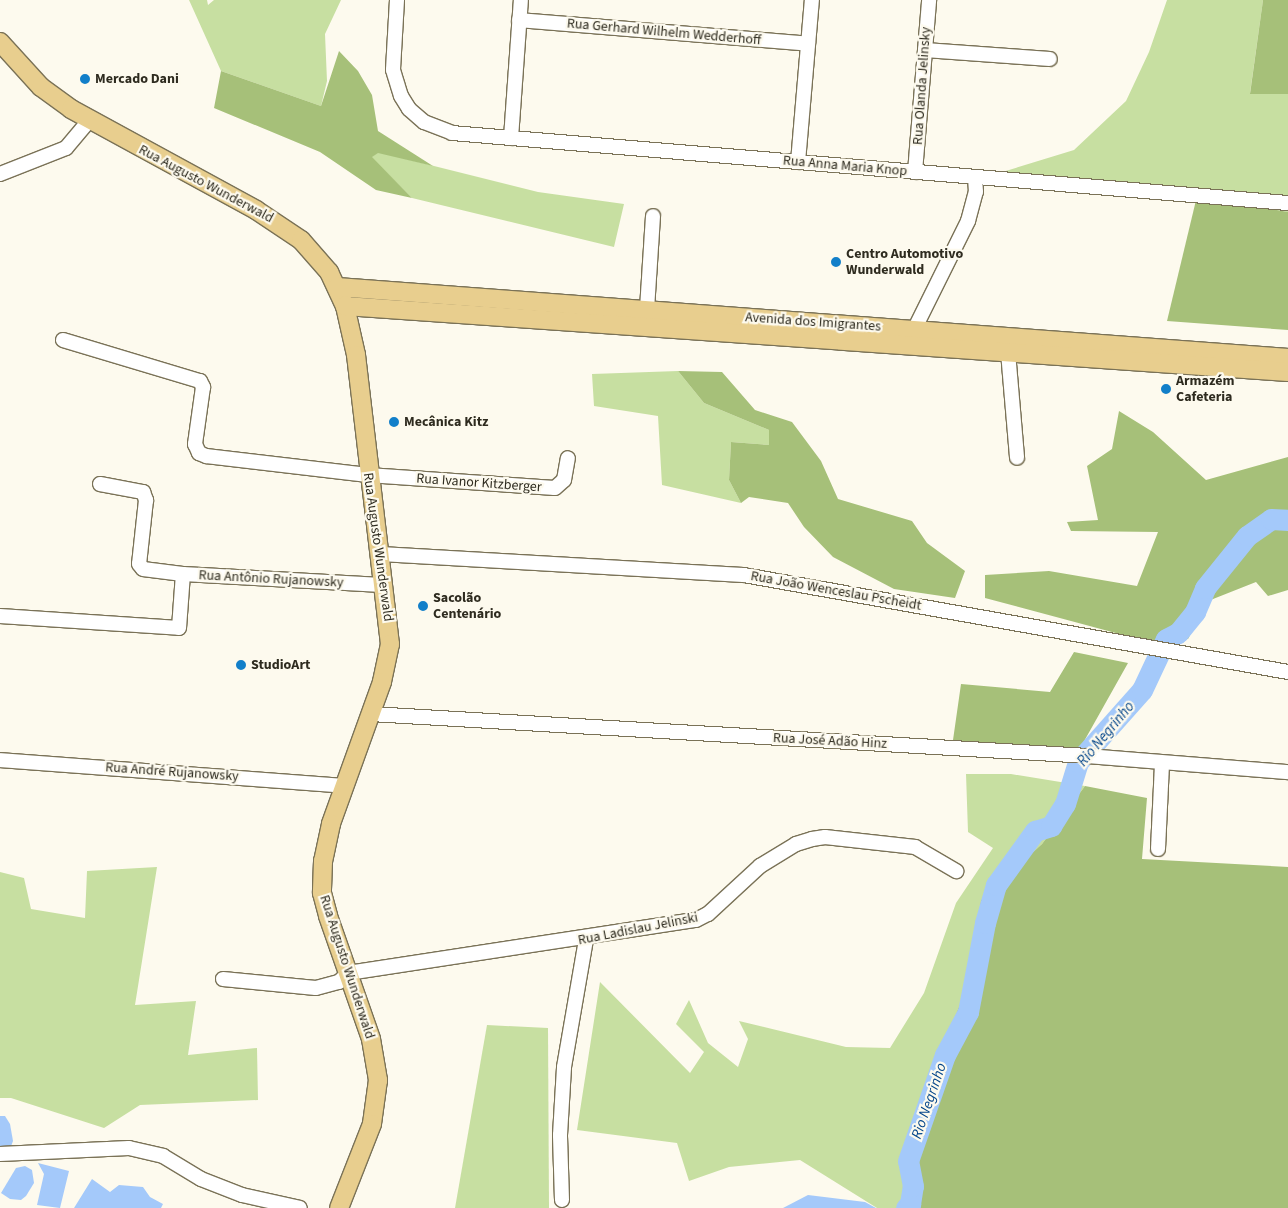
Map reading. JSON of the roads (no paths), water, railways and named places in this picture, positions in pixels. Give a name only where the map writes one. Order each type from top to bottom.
[{"type":"main road","name":"Rua Augusto Wunderwald","points":[[0,42],[41,86],[89,121],[277,222],[311,250],[338,287],[345,306],[356,355],[368,475],[390,644],[371,714],[344,786],[326,844],[322,877],[328,916],[371,1039],[378,1080],[372,1124],[339,1208]]},
{"type":"main road","name":"Avenida dos Imigrantes","points":[[338,287],[548,310],[645,317],[914,330],[1288,358]]},
{"type":"main road","name":"Avenida dos Imigrantes","points":[[345,306],[548,310]]},
{"type":"main road","name":"Avenida dos Imigrantes","points":[[645,317],[1008,352],[1288,372]]},
{"type":"main road","points":[[1072,356],[1077,346],[1100,343]]},
{"type":"main road","points":[[1165,363],[1187,360],[1186,350]]},
{"type":"street","name":"Rua Anna Maria Knop","points":[[397,0],[393,70],[409,109],[424,122],[452,133],[1288,203]]},
{"type":"street","points":[[511,138],[521,0]]},
{"type":"street","points":[[798,162],[812,0]]},
{"type":"street","name":"Rua Olanda Jelinsky","points":[[915,172],[929,0]]},
{"type":"street","name":"Rua Gerhard Wilhelm Wedderhoff","points":[[520,20],[808,44]]},
{"type":"street","points":[[925,50],[1050,59]]},
{"type":"street","points":[[0,174],[66,148],[89,121]]},
{"type":"street","points":[[914,330],[968,221],[976,192],[975,177]]},
{"type":"street","points":[[645,317],[653,216]]},
{"type":"street","name":"Rua Ivanor Kitzberger","points":[[63,340],[200,382],[203,387],[194,444],[199,453],[206,456],[368,475],[555,488],[564,480],[568,458]]},
{"type":"street","points":[[1008,352],[1017,458]]},
{"type":"street","points":[[100,484],[143,492],[146,500],[138,564],[143,569],[183,574]]},
{"type":"street","name":"Rua João Wenceslau Pscheidt","points":[[379,554],[744,575],[1288,672]]},
{"type":"street","name":"Rua Antônio Rujanowsky","points":[[0,616],[179,628],[183,574],[382,585]]},
{"type":"street","name":"Rua José Adão Hinz","points":[[371,714],[1088,756],[1162,764],[1288,772]]},
{"type":"street","name":"Rua André Rujanowsky","points":[[0,760],[344,786]]},
{"type":"street","points":[[1158,849],[1162,764]]},
{"type":"street","name":"Rua Ladislau Jelinski","points":[[348,973],[586,939],[696,920],[708,914],[760,866],[796,844],[812,839],[825,837],[914,847],[956,871]]},
{"type":"street","points":[[562,1200],[560,1135],[564,1067],[586,939]]},
{"type":"street","points":[[223,979],[316,988],[339,982],[348,973]]},
{"type":"street","points":[[0,1154],[129,1148],[163,1156],[202,1179],[242,1196],[300,1208]]},
{"type":"street","points":[[327,1208],[339,1208]]},
{"type":"water","points":[[0,1116],[5,1116],[10,1124],[13,1141],[10,1149],[0,1149]]},
{"type":"water","points":[[38,1163],[69,1171],[60,1208],[37,1205],[44,1174]]},
{"type":"water","points":[[25,1166],[32,1170],[34,1183],[26,1196],[21,1200],[10,1199],[1,1193],[16,1168]]},
{"type":"water","points":[[92,1179],[110,1192],[119,1185],[143,1187],[150,1197],[163,1204],[161,1208],[74,1208]]},
{"type":"water","points":[[808,1195],[865,1202],[876,1208],[783,1208]]},
{"type":"waterway","name":"Rio Negrinho","points":[[906,1208],[910,1204],[913,1186],[908,1161],[945,1055],[968,1012],[985,923],[996,885],[1035,831],[1051,826],[1065,804],[1078,762],[1142,690],[1166,639],[1178,633],[1195,612],[1205,588],[1247,536],[1271,519],[1288,520]]},
{"type":"place","name":"Mercado Dani","points":[[85,79]]},
{"type":"place","name":"Centro Automotivo Wunderwald","points":[[836,262]]},
{"type":"place","name":"Armazém Cafeteria","points":[[1166,389]]},
{"type":"place","name":"Mecânica Kitz","points":[[394,422]]},
{"type":"place","name":"Sacolão Centenário","points":[[423,606]]},
{"type":"place","name":"StudioArt","points":[[241,665]]}]
